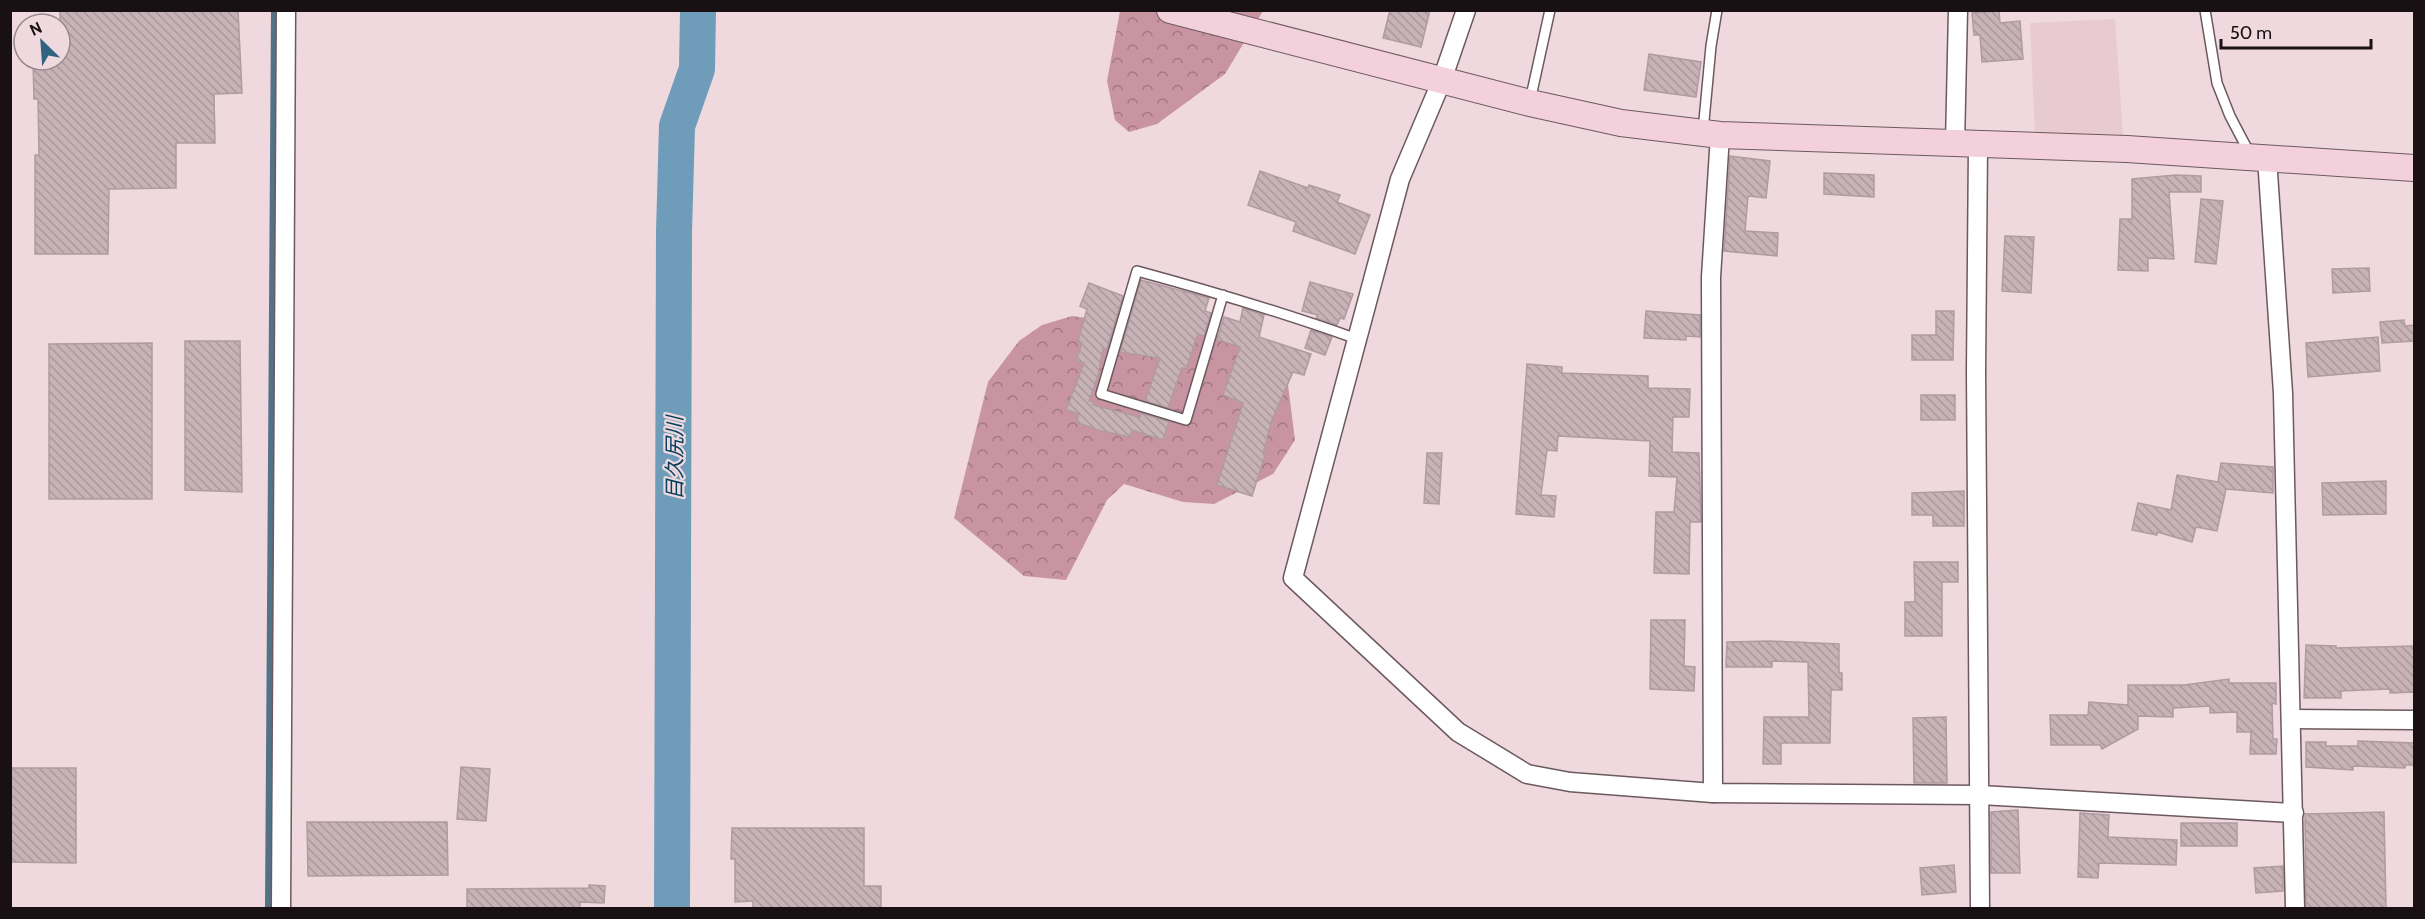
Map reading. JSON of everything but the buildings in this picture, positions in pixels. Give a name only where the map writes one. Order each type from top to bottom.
[{"type":"street","points":[[281,909],[286,10]]},
{"type":"street","points":[[1170,10],[1530,103],[1622,123],[1712,134],[2259,157],[2415,168]]},
{"type":"street","points":[[1466,10],[1442,80],[1400,179],[1293,578],[1458,732],[1527,774],[1570,782],[1713,793],[1980,795],[2294,813]]},
{"type":"street","points":[[1958,10],[1976,372],[1980,909]]},
{"type":"street","points":[[1712,134],[1713,793]]},
{"type":"street","points":[[2259,157],[2283,393],[2295,909]]},
{"type":"street","points":[[2292,719],[2415,720]]},
{"type":"lane","points":[[1530,103],[1550,10]]},
{"type":"lane","points":[[1712,134],[1711,46],[1717,10]]},
{"type":"lane","points":[[2205,10],[2217,83],[2230,116],[2259,157]]},
{"type":"lane","points":[[1224,295],[1186,420],[1101,394],[1137,271],[1224,295],[1357,339]]},
{"type":"shaded area","points":[[2115,19],[2123,135],[2035,133],[2030,23]]},
{"type":"green space","points":[[1120,11],[1263,11],[1225,74],[1157,124],[1129,132],[1115,120],[1107,81]]},
{"type":"green space","points":[[1072,316],[1237,338],[1285,361],[1295,440],[1273,474],[1214,504],[1183,502],[1124,484],[1107,500],[1066,580],[1024,576],[954,518],[988,382],[1019,341],[1042,325]]},
{"type":"waterway","points":[[268,908],[274,10]]},
{"type":"waterway","name":"目久尻川","points":[[672,908],[674,232],[677,126],[697,69],[698,10]]}]
